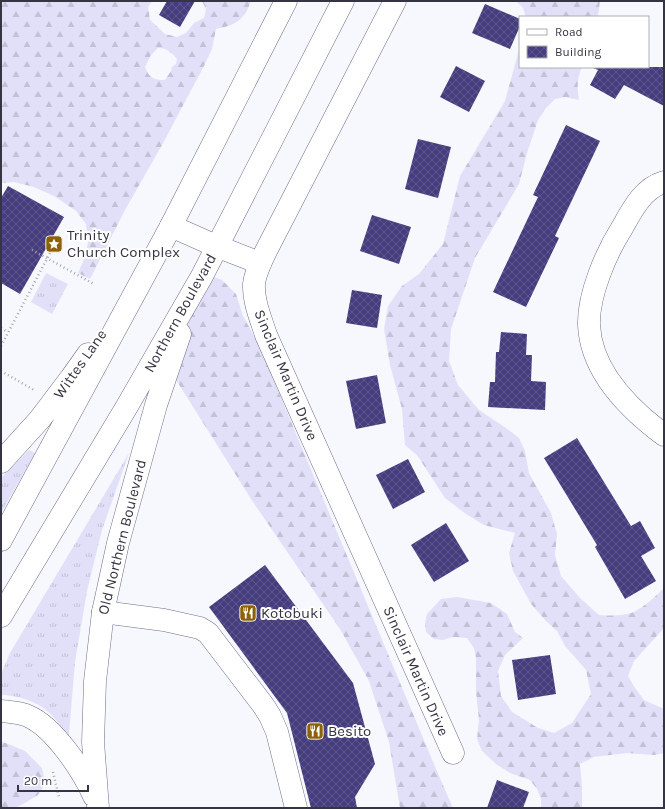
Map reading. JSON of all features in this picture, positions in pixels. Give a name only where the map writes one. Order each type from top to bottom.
[{"type":"main road","points":[[1,540],[171,226],[286,1]]},
{"type":"main road","name":"Northern Boulevard","points":[[1,616],[126,408],[202,276],[216,246],[343,1]]},
{"type":"main road","name":"Sinclair Martin Drive","points":[[395,1],[260,263],[254,284],[255,302],[266,335],[453,753]]},
{"type":"main road","points":[[664,182],[651,188],[644,195],[634,208],[606,257],[594,291],[589,314],[589,325],[590,337],[596,355],[604,372],[614,387],[636,412],[664,435]]},
{"type":"main road","points":[[171,226],[260,263]]},
{"type":"main road","name":"Wittes Lane","points":[[1,462],[40,419],[72,378],[152,261]]},
{"type":"main road","name":"Old Northern Boulevard","points":[[97,805],[93,742],[95,681],[103,612],[118,543],[156,405],[181,330],[202,276]]},
{"type":"main road","points":[[103,612],[164,620],[200,628],[208,633],[270,716],[276,732],[296,808]]},
{"type":"main road","points":[[1,711],[16,712],[29,716],[47,729],[60,742],[76,764],[89,785],[97,805]]},
{"type":"path","points":[[1,346],[59,236]]},
{"type":"path","points":[[32,250],[94,284]]},
{"type":"path","points":[[1,328],[8,332]]},
{"type":"path","points":[[1,371],[38,392]]},
{"type":"path","points":[[52,768],[59,797]]},
{"type":"green space","points":[[1,1],[152,1],[148,7],[150,20],[165,34],[177,37],[186,33],[194,23],[204,18],[206,9],[202,1],[251,1],[242,18],[234,24],[216,29],[212,49],[204,66],[125,210],[90,279],[78,273],[85,257],[88,242],[86,224],[76,211],[54,196],[34,187],[14,182],[1,183]],"holes":[[[158,48],[163,48],[169,51],[177,59],[176,64],[172,67],[165,80],[152,78],[148,74],[145,67],[151,55]]]},
{"type":"green space","points":[[516,1],[600,1],[598,16],[526,16],[523,8]]},
{"type":"green space","points":[[519,50],[519,68],[582,68],[578,83],[579,100],[565,97],[555,99],[546,108],[538,120],[519,184],[475,258],[451,329],[449,361],[458,385],[479,410],[519,438],[525,451],[529,473],[551,513],[557,534],[555,555],[561,576],[581,599],[599,615],[621,615],[638,610],[664,588],[664,628],[634,661],[628,676],[644,700],[664,709],[664,753],[654,755],[627,753],[594,757],[580,764],[582,808],[541,808],[541,799],[537,789],[530,780],[510,773],[496,764],[482,751],[477,739],[479,720],[476,691],[476,658],[474,648],[467,638],[453,637],[443,640],[434,639],[426,632],[425,624],[427,614],[441,599],[457,597],[491,603],[507,614],[515,632],[523,638],[505,655],[498,671],[501,696],[512,712],[538,728],[554,733],[572,723],[591,694],[586,670],[565,646],[557,631],[531,604],[513,571],[509,553],[515,533],[484,525],[466,514],[445,498],[417,455],[405,445],[402,409],[390,365],[384,329],[388,306],[402,286],[419,274],[443,244],[460,176],[505,101]]},
{"type":"green space","points":[[46,273],[68,284],[52,314],[31,302]]},
{"type":"green space","points":[[209,275],[222,280],[236,294],[243,316],[259,345],[453,808],[400,808],[389,742],[369,681],[340,629],[251,499],[168,367],[202,276]]},
{"type":"green space","points":[[29,450],[35,453],[1,513],[1,478]]},
{"type":"green space","points":[[129,453],[102,530],[87,591],[75,662],[69,734],[66,736],[51,714],[39,705],[9,695],[1,695],[1,674],[10,653]]},
{"type":"green space","points":[[1,742],[25,751],[42,768],[45,784],[38,795],[16,808],[1,808]]},
{"type":"building","points":[[167,1],[195,1],[180,27],[159,15]]},
{"type":"building","points":[[485,4],[519,19],[519,28],[510,49],[472,33]]},
{"type":"building","points":[[456,66],[485,81],[469,112],[440,97]]},
{"type":"building","points":[[664,67],[664,106],[624,85],[615,99],[590,85],[598,70],[593,68]]},
{"type":"building","points":[[566,125],[600,141],[555,236],[559,238],[526,307],[493,292],[538,197],[533,195]]},
{"type":"building","points":[[418,139],[451,147],[438,198],[405,189]]},
{"type":"building","points":[[8,186],[64,217],[20,294],[1,283],[1,198]]},
{"type":"building","points":[[372,215],[411,227],[399,264],[360,251]]},
{"type":"building","points":[[352,290],[382,295],[377,328],[346,323]]},
{"type":"building","points":[[501,332],[527,334],[526,355],[532,355],[531,381],[546,382],[545,410],[488,407],[490,382],[495,382],[496,352],[499,352]]},
{"type":"building","points":[[377,375],[386,423],[356,429],[346,381]]},
{"type":"building","points":[[577,438],[631,526],[640,521],[655,548],[641,556],[656,581],[625,599],[595,547],[597,545],[544,458]]},
{"type":"building","points":[[408,459],[425,492],[393,509],[376,475]]},
{"type":"building","points":[[446,523],[469,561],[434,582],[411,545]]},
{"type":"building","points":[[265,565],[353,683],[375,764],[355,797],[357,808],[311,808],[287,713],[209,607]]},
{"type":"building","points":[[550,655],[556,694],[518,700],[512,660]]},
{"type":"building","points":[[497,780],[529,792],[523,808],[487,808]]},
{"type":"place","name":"Trinity Church Complex","points":[[54,244]]},
{"type":"place","name":"Kotobuki","points":[[248,613]]},
{"type":"place","name":"Besito","points":[[315,731]]}]
